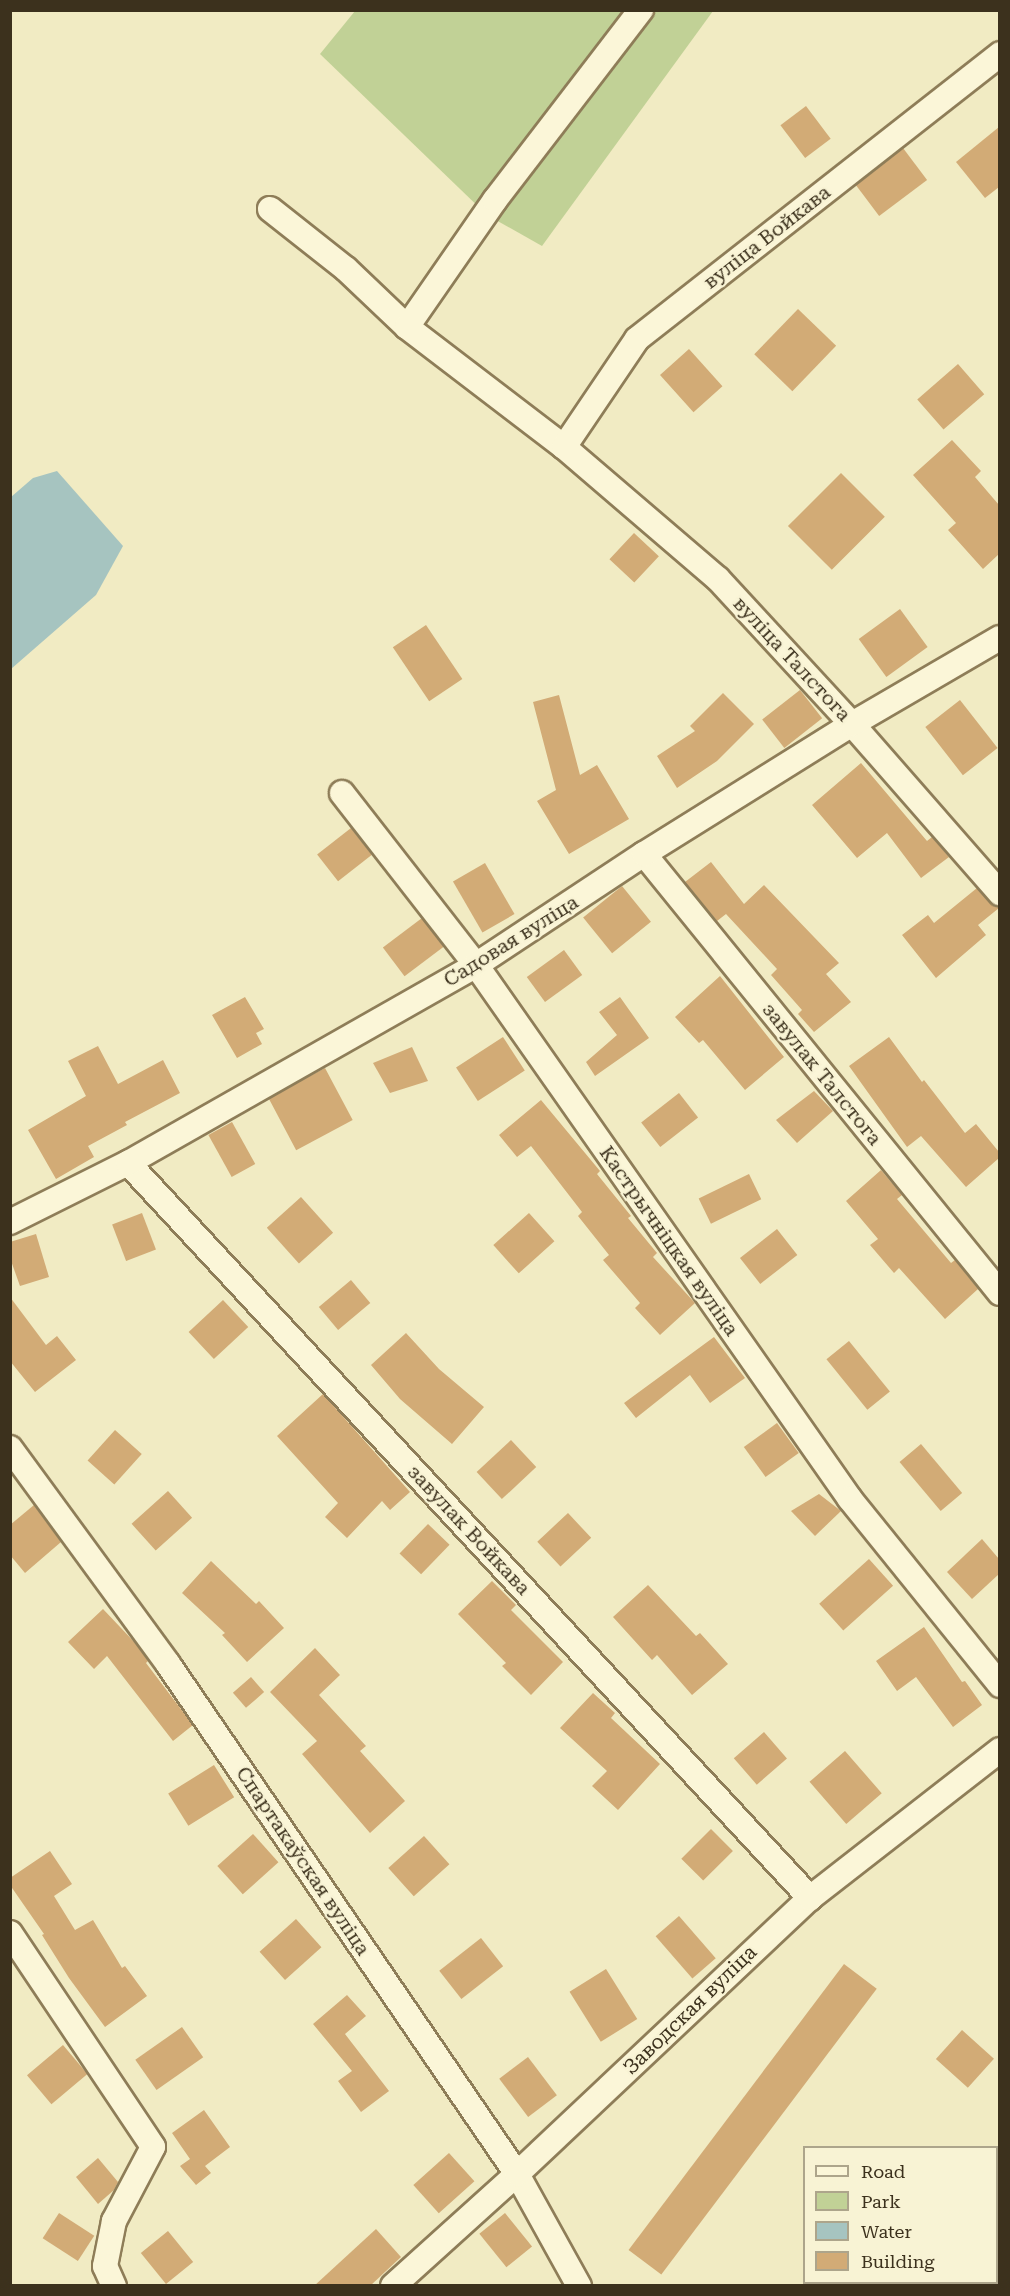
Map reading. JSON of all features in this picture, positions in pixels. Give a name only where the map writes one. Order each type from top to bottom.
[{"type":"street","points":[[407,327],[495,200],[641,10]]},
{"type":"street","name":"вуліца Войкава","points":[[564,447],[637,339],[999,54]]},
{"type":"street","name":"вуліца Талстога","points":[[270,208],[346,269],[407,327],[564,447],[718,579],[852,724],[999,893]]},
{"type":"street","name":"Садовая вуліца","points":[[10,1222],[128,1163],[476,966],[644,854],[852,724],[999,638]]},
{"type":"street","name":"Кастрычніцкая вуліца","points":[[342,794],[476,966],[850,1499],[999,1685]]},
{"type":"street","name":"завулак Талстога","points":[[644,854],[999,1293]]},
{"type":"street","name":"завулак Войкава","points":[[128,1163],[810,1898]]},
{"type":"street","name":"Спартакаўская вуліца","points":[[10,1448],[168,1664],[517,2174],[579,2286]]},
{"type":"street","name":"Заводская вуліца","points":[[393,2286],[517,2174],[810,1898],[999,1750]]},
{"type":"street","points":[[10,1933],[153,2148],[114,2221],[105,2266],[114,2286]]},
{"type":"green space","points":[[355,11],[713,11],[542,246],[487,215],[320,54]]},
{"type":"water","points":[[57,471],[123,546],[96,595],[11,669],[11,497],[33,478]]},
{"type":"building","points":[[806,106],[831,139],[805,158],[780,125]]},
{"type":"building","points":[[999,127],[999,187],[985,198],[956,162]]},
{"type":"building","points":[[903,148],[927,180],[879,216],[855,184]]},
{"type":"building","points":[[798,309],[836,346],[792,391],[754,354]]},
{"type":"building","points":[[689,349],[722,386],[693,412],[660,375]]},
{"type":"building","points":[[958,364],[984,394],[943,430],[917,399]]},
{"type":"building","points":[[952,440],[981,471],[975,477],[999,505],[999,554],[983,569],[948,530],[956,523],[913,475]]},
{"type":"building","points":[[841,473],[885,517],[832,570],[788,526]]},
{"type":"building","points":[[634,533],[659,556],[634,583],[609,559]]},
{"type":"building","points":[[900,609],[928,647],[886,677],[859,639]]},
{"type":"building","points":[[426,625],[462,679],[429,701],[393,647]]},
{"type":"building","points":[[800,690],[822,718],[784,748],[762,720]]},
{"type":"building","points":[[723,693],[754,724],[717,761],[677,788],[657,756],[695,731],[690,726]]},
{"type":"building","points":[[559,695],[580,775],[597,765],[629,819],[569,854],[537,801],[556,790],[533,702]]},
{"type":"building","points":[[960,700],[998,748],[963,775],[925,727]]},
{"type":"building","points":[[861,763],[927,841],[932,837],[949,857],[921,878],[887,833],[857,858],[812,805]]},
{"type":"building","points":[[351,828],[372,855],[338,881],[317,854]]},
{"type":"building","points":[[711,862],[744,904],[764,885],[839,963],[826,974],[851,1002],[814,1032],[798,1014],[802,1010],[771,975],[777,969],[726,914],[717,921],[685,882]]},
{"type":"building","points":[[485,863],[514,914],[482,933],[453,882]]},
{"type":"building","points":[[622,886],[651,922],[612,953],[583,917]]},
{"type":"building","points":[[977,888],[989,902],[999,908],[978,925],[986,935],[936,978],[902,935],[928,915],[934,923]]},
{"type":"building","points":[[422,918],[444,947],[405,976],[383,947]]},
{"type":"building","points":[[564,950],[582,975],[545,1002],[527,977]]},
{"type":"building","points":[[720,976],[784,1057],[745,1090],[703,1040],[699,1043],[675,1017]]},
{"type":"building","points":[[245,997],[264,1029],[256,1033],[262,1044],[237,1058],[212,1015]]},
{"type":"building","points":[[620,997],[649,1038],[595,1076],[586,1062],[617,1035],[599,1012]]},
{"type":"building","points":[[503,1037],[525,1071],[478,1101],[456,1067]]},
{"type":"building","points":[[889,1037],[922,1082],[924,1080],[965,1133],[976,1124],[999,1152],[999,1158],[966,1187],[921,1136],[907,1147],[849,1066]]},
{"type":"building","points":[[98,1046],[118,1084],[163,1060],[180,1093],[125,1122],[127,1125],[88,1146],[94,1157],[56,1179],[28,1130],[86,1096],[68,1061]]},
{"type":"building","points":[[412,1047],[428,1081],[390,1093],[373,1063]]},
{"type":"building","points":[[325,1068],[353,1120],[296,1150],[268,1098]]},
{"type":"building","points":[[814,1091],[833,1111],[797,1143],[776,1120]]},
{"type":"building","points":[[679,1093],[698,1117],[660,1147],[641,1123]]},
{"type":"building","points":[[541,1100],[600,1171],[597,1174],[631,1216],[628,1218],[657,1253],[653,1257],[695,1303],[660,1335],[635,1308],[640,1303],[603,1260],[609,1255],[578,1216],[582,1212],[531,1146],[517,1157],[499,1135]]},
{"type":"building","points":[[232,1122],[255,1164],[232,1177],[208,1135]]},
{"type":"building","points":[[881,1170],[902,1195],[897,1199],[951,1263],[955,1260],[978,1289],[945,1319],[899,1268],[894,1273],[870,1245],[878,1239],[846,1201]]},
{"type":"building","points":[[749,1174],[761,1199],[711,1224],[699,1199]]},
{"type":"building","points":[[301,1197],[333,1233],[299,1263],[267,1228]]},
{"type":"building","points":[[142,1213],[156,1249],[126,1261],[112,1224]]},
{"type":"building","points":[[529,1213],[554,1241],[519,1273],[493,1245]]},
{"type":"building","points":[[777,1229],[797,1255],[760,1284],[740,1258]]},
{"type":"building","points":[[36,1234],[49,1277],[20,1286],[10,1258],[10,1242]]},
{"type":"building","points":[[351,1280],[370,1303],[338,1330],[319,1307]]},
{"type":"building","points":[[10,1297],[46,1345],[57,1336],[76,1360],[35,1392],[10,1361]]},
{"type":"building","points":[[223,1300],[248,1327],[214,1359],[189,1332]]},
{"type":"building","points":[[406,1333],[439,1369],[484,1407],[452,1444],[400,1399],[371,1365]]},
{"type":"building","points":[[714,1337],[745,1378],[710,1403],[690,1375],[636,1418],[624,1403]]},
{"type":"building","points":[[849,1341],[890,1392],[867,1410],[826,1359]]},
{"type":"building","points":[[323,1394],[410,1492],[390,1510],[382,1501],[347,1538],[325,1517],[338,1503],[277,1436]]},
{"type":"building","points":[[777,1423],[799,1453],[766,1477],[744,1447]]},
{"type":"building","points":[[115,1430],[142,1454],[114,1485],[88,1460]]},
{"type":"building","points":[[511,1440],[536,1467],[502,1499],[477,1472]]},
{"type":"building","points":[[921,1444],[962,1493],[941,1511],[900,1462]]},
{"type":"building","points":[[168,1491],[192,1518],[156,1551],[132,1524]]},
{"type":"building","points":[[819,1494],[841,1511],[815,1536],[791,1511]]},
{"type":"building","points":[[34,1505],[61,1542],[25,1573],[10,1555],[10,1525]]},
{"type":"building","points":[[568,1513],[591,1538],[560,1567],[537,1542]]},
{"type":"building","points":[[428,1524],[450,1545],[421,1574],[400,1553]]},
{"type":"building","points":[[982,1539],[999,1559],[999,1574],[972,1599],[947,1572]]},
{"type":"building","points":[[869,1559],[893,1586],[843,1631],[819,1604]]},
{"type":"building","points":[[211,1561],[256,1604],[259,1601],[284,1628],[247,1662],[222,1635],[225,1633],[182,1593]]},
{"type":"building","points":[[492,1581],[516,1605],[511,1610],[563,1662],[531,1695],[502,1666],[506,1663],[458,1614]]},
{"type":"building","points":[[648,1585],[696,1636],[700,1633],[728,1664],[692,1695],[657,1655],[652,1660],[613,1617]]},
{"type":"building","points":[[103,1609],[138,1646],[148,1661],[146,1663],[193,1725],[173,1741],[107,1656],[94,1669],[68,1642]]},
{"type":"building","points":[[924,1627],[962,1682],[965,1681],[982,1705],[953,1727],[916,1677],[897,1691],[876,1661]]},
{"type":"building","points":[[315,1648],[340,1675],[319,1695],[366,1746],[360,1751],[405,1801],[370,1833],[302,1754],[317,1741],[270,1692]]},
{"type":"building","points":[[251,1677],[264,1692],[246,1708],[233,1693]]},
{"type":"building","points":[[593,1693],[615,1713],[611,1718],[660,1764],[618,1810],[592,1786],[607,1771],[560,1728]]},
{"type":"building","points":[[764,1732],[787,1758],[757,1785],[734,1758]]},
{"type":"building","points":[[845,1751],[882,1793],[846,1824],[810,1782]]},
{"type":"building","points":[[214,1765],[234,1797],[188,1826],[168,1794]]},
{"type":"building","points":[[711,1829],[733,1851],[703,1881],[681,1859]]},
{"type":"building","points":[[253,1834],[278,1862],[243,1894],[217,1866]]},
{"type":"building","points":[[424,1836],[449,1864],[414,1896],[388,1868]]},
{"type":"building","points":[[50,1851],[72,1884],[54,1896],[75,1930],[93,1920],[122,1968],[125,1966],[147,1996],[105,2027],[69,1978],[42,1935],[44,1934],[10,1885],[10,1878]]},
{"type":"building","points":[[679,1916],[716,1958],[692,1979],[656,1936]]},
{"type":"building","points":[[296,1919],[321,1947],[285,1980],[260,1952]]},
{"type":"building","points":[[481,1938],[503,1966],[461,1999],[439,1971]]},
{"type":"building","points":[[844,1964],[877,1989],[661,2275],[629,2250]]},
{"type":"building","points":[[606,1969],[637,2019],[601,2042],[570,1992]]},
{"type":"building","points":[[347,1995],[366,2016],[345,2034],[389,2091],[361,2112],[338,2081],[352,2071],[313,2024]]},
{"type":"building","points":[[182,2027],[203,2057],[157,2090],[135,2060]]},
{"type":"building","points":[[962,2030],[994,2059],[968,2088],[936,2059]]},
{"type":"building","points":[[63,2045],[87,2074],[51,2104],[27,2075]]},
{"type":"building","points":[[528,2057],[557,2095],[528,2117],[499,2079]]},
{"type":"building","points":[[204,2110],[230,2147],[205,2166],[211,2173],[196,2185],[180,2166],[190,2159],[172,2133]]},
{"type":"building","points":[[449,2153],[474,2181],[439,2213],[413,2185]]},
{"type":"building","points":[[98,2158],[118,2182],[114,2190],[98,2204],[76,2177]]},
{"type":"building","points":[[59,2213],[94,2236],[78,2261],[43,2238]]},
{"type":"building","points":[[505,2213],[532,2246],[506,2267],[479,2234]]},
{"type":"building","points":[[376,2229],[401,2257],[370,2286],[314,2286]]},
{"type":"building","points":[[168,2231],[193,2262],[166,2284],[141,2253]]}]
